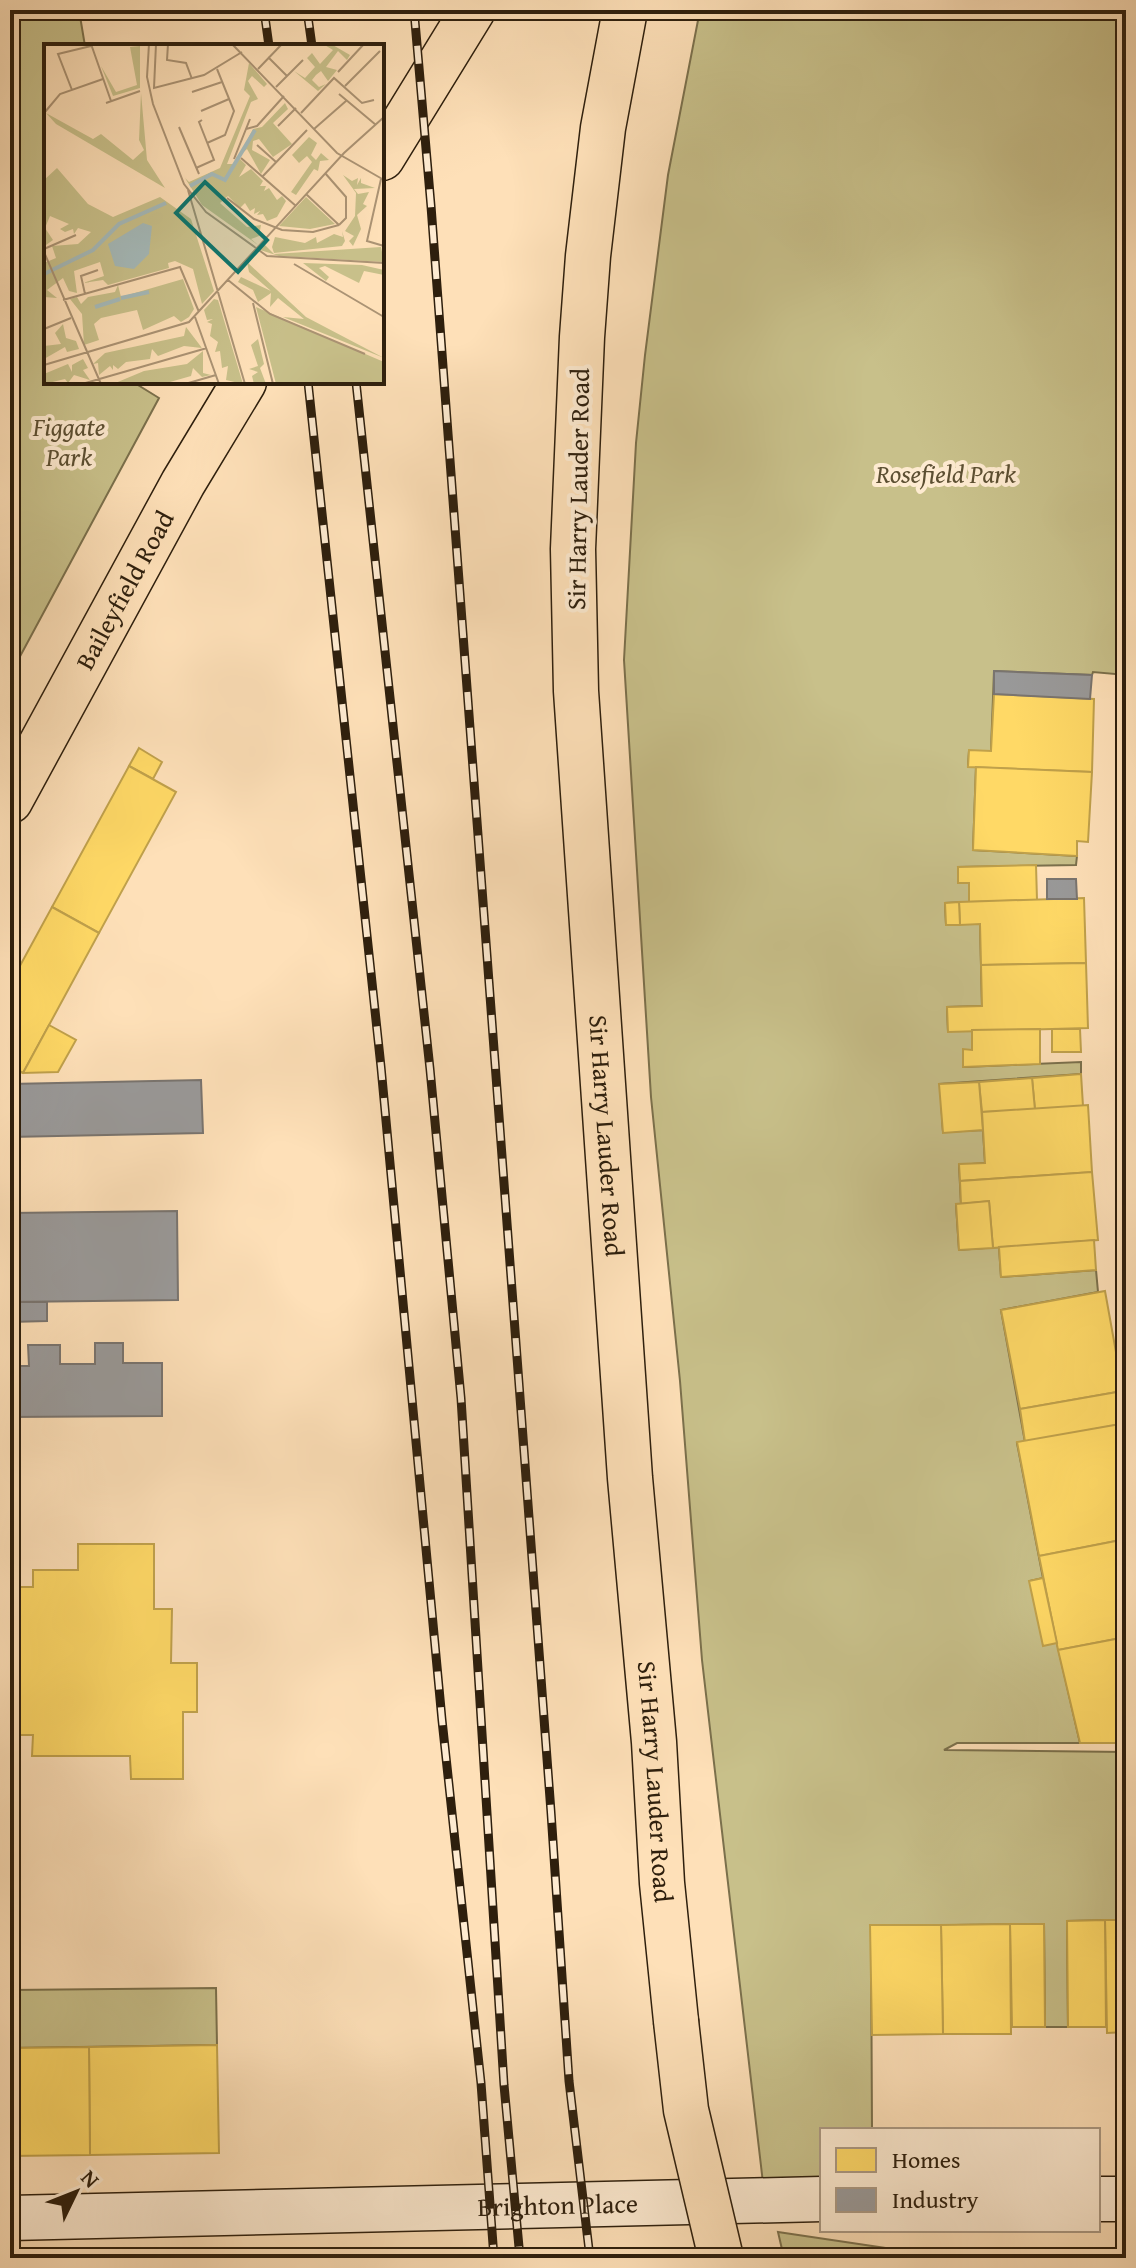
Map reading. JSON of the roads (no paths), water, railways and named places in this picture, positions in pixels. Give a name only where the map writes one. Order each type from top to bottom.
[{"type":"main road","points":[[384,155],[473,10]]},
{"type":"main road","name":"Sir Harry Lauder Road","points":[[625,10],[601,142],[588,256],[573,549],[576,659],[630,1478],[654,1742],[662,1883],[686,2110],[721,2258]]},
{"type":"main road","name":"Baileyfield Road","points":[[10,801],[183,483],[243,384]]},
{"type":"street","name":"Brighton Place","points":[[10,2218],[820,2199]]},
{"type":"street","points":[[1100,2199],[1126,2199]]},
{"type":"railway","points":[[264,10],[269,44]]},
{"type":"railway","points":[[307,10],[312,44]]},
{"type":"railway","points":[[414,10],[569,2081],[590,2258]]},
{"type":"railway","points":[[308,384],[381,1067],[442,1720],[481,2083],[494,2258]]},
{"type":"railway","points":[[356,384],[430,1069],[461,1398],[504,2085],[520,2258]]},
{"type":"park label","name":"Figgate Park","points":[[69,442]]},
{"type":"park label","name":"Rosefield Park","points":[[946,474]]}]
